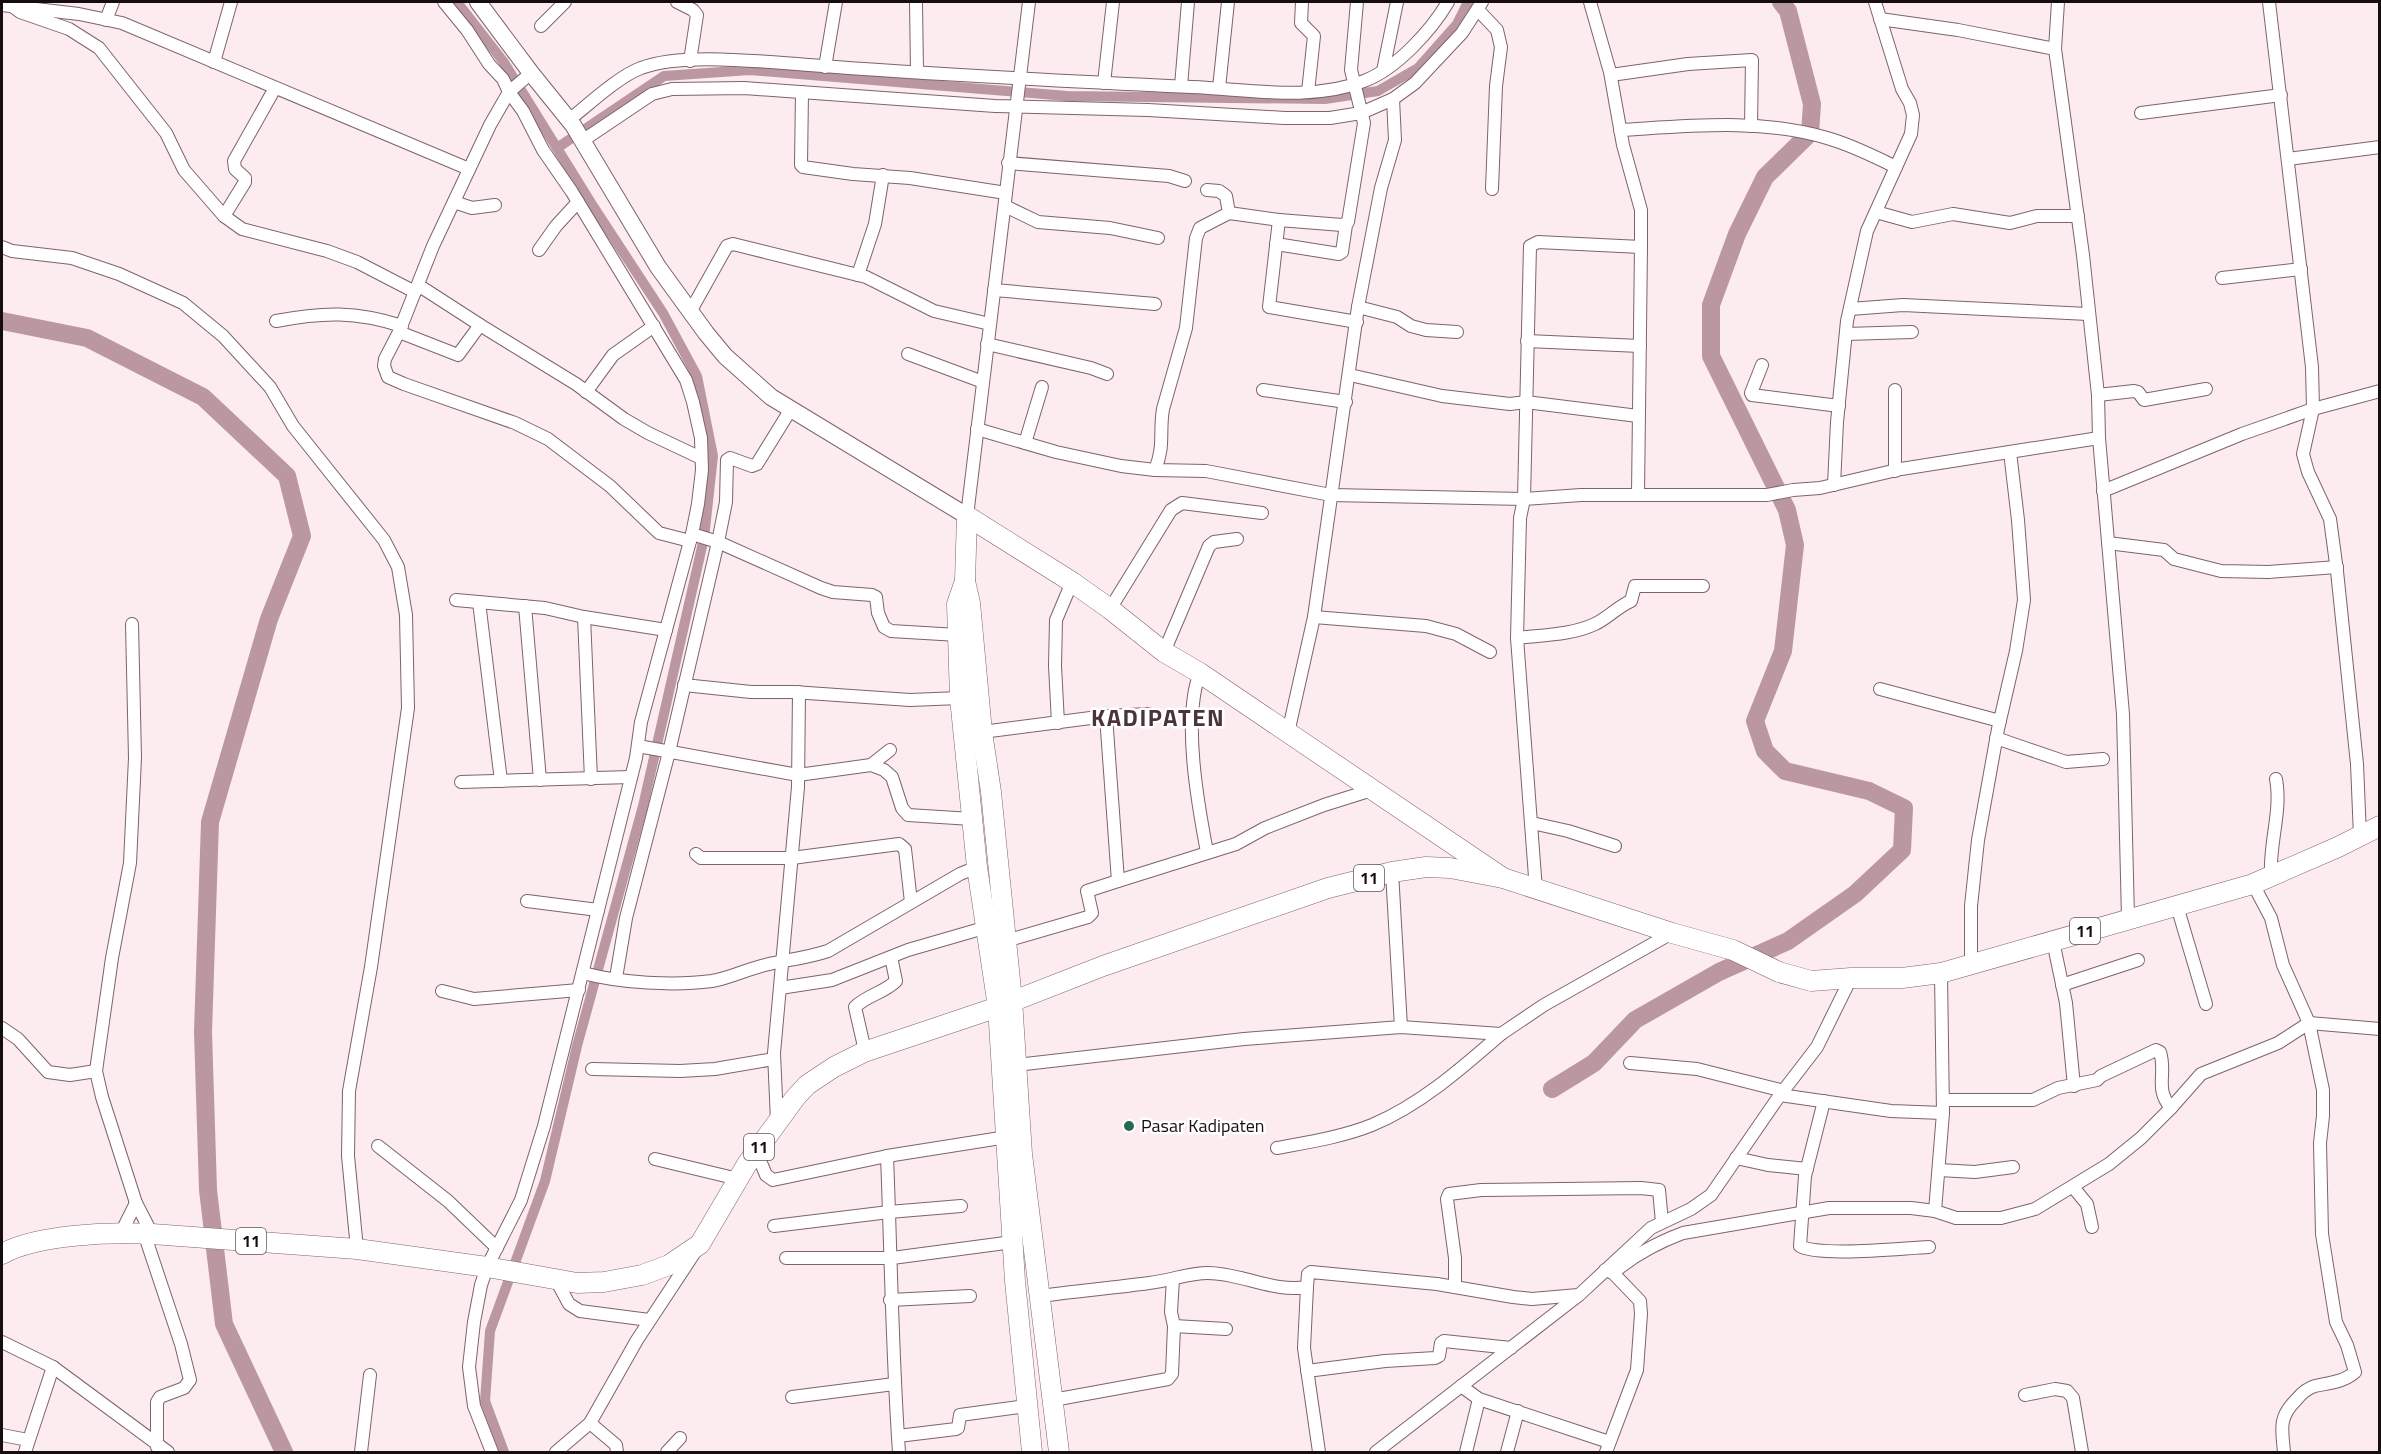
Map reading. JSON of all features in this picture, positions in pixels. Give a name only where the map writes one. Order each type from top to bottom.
[{"type":"main road","points":[[478,2],[527,77],[576,131],[658,267],[690,312],[725,356],[771,397],[1072,582],[1164,652],[1200,673],[1375,789],[1503,878]]},
{"type":"main road","points":[[967,516],[965,582],[970,603],[1006,940],[1007,1137],[1026,1406],[1032,1452]]},
{"type":"main road","points":[[965,582],[957,604],[960,698],[977,867],[984,928],[1005,1003],[1016,1065],[1022,1154],[1059,1452]]},
{"type":"main road","name":"11","points":[[2,1254],[38,1241],[121,1233],[156,1234],[357,1249],[546,1279],[577,1283],[604,1282],[642,1275],[669,1265],[700,1244],[738,1179],[777,1123],[807,1085],[834,1067],[865,1052],[1328,888],[1392,872],[1426,867],[1450,868],[1503,878],[1590,905],[1672,933],[1733,950],[1779,972],[1811,981],[1902,978],[1941,973],[2262,880],[2379,826]]},
{"type":"main road","points":[[1029,1428],[1056,1425]]},
{"type":"street","points":[[106,20],[113,2]]},
{"type":"street","points":[[214,62],[231,2]]},
{"type":"street","points":[[444,2],[511,91],[543,150],[578,202],[686,380],[701,438],[699,492],[694,537],[641,722],[640,746],[598,910],[586,974],[579,990],[544,1126],[521,1200],[497,1248],[493,1269],[474,1322],[469,1367],[474,1406],[492,1452]]},
{"type":"street","points":[[541,26],[565,2]]},
{"type":"street","points":[[676,2],[693,9],[697,15],[690,61]]},
{"type":"street","points":[[825,67],[836,2]]},
{"type":"street","points":[[916,2],[918,13],[917,72]]},
{"type":"street","points":[[967,516],[1029,2]]},
{"type":"street","points":[[1104,83],[1113,2]]},
{"type":"street","points":[[1181,86],[1188,2]]},
{"type":"street","points":[[1219,88],[1228,2]]},
{"type":"street","points":[[1302,2],[1301,23],[1314,36],[1308,92]]},
{"type":"street","points":[[1276,244],[1339,254],[1342,252],[1346,225],[1350,217],[1364,123],[1351,70],[1357,2]]},
{"type":"street","points":[[1383,71],[1397,2]]},
{"type":"street","points":[[576,131],[639,68],[665,62],[735,60],[1020,81],[1308,92],[1354,86],[1383,71],[1408,52],[1448,2]]},
{"type":"street","points":[[1590,2],[1611,75],[1620,130],[1641,210],[1638,494]]},
{"type":"street","points":[[1834,485],[1839,406],[1850,309],[1867,231],[1911,134],[1914,115],[1902,89],[1875,2]]},
{"type":"street","points":[[2058,2],[2055,49],[2078,216],[2098,395],[2103,491],[2123,714],[2128,918]]},
{"type":"street","points":[[2269,2],[2312,367],[2313,409],[2303,454],[2308,472],[2330,519],[2357,764],[2360,836]]},
{"type":"street","points":[[7,5],[80,8],[106,20],[122,23],[374,127],[469,169]]},
{"type":"street","points":[[7,5],[20,12],[69,29],[99,48],[166,133],[184,170],[225,216],[242,229],[302,243],[357,262],[417,288],[480,325],[648,433],[701,458]]},
{"type":"street","points":[[576,131],[652,94],[672,89],[744,88],[1016,105],[1285,118],[1330,118],[1360,111],[1393,99],[1415,83],[1462,33],[1480,6],[1497,30],[1502,47],[1496,86],[1492,189]]},
{"type":"street","points":[[1880,19],[1958,30],[2055,49]]},
{"type":"street","points":[[1611,75],[1688,64],[1752,60],[1751,126]]},
{"type":"street","points":[[527,77],[511,91],[490,125],[433,246],[401,329],[385,359],[384,366],[388,377],[515,423],[548,439],[610,486],[659,533],[716,541],[821,588],[833,592],[872,595],[876,597],[878,613],[884,627],[891,630],[958,634]]},
{"type":"street","points":[[225,216],[245,182],[235,169],[234,161],[275,88]]},
{"type":"street","points":[[802,92],[801,165],[803,167],[853,174],[910,177],[1005,200],[1038,222],[1110,228],[1158,238]]},
{"type":"street","points":[[2141,113],[2281,95]]},
{"type":"street","points":[[1288,733],[1314,617],[1358,307],[1381,188],[1395,140],[1393,99]]},
{"type":"street","points":[[1620,130],[1722,125],[1793,130],[1817,135],[1867,152],[1896,166]]},
{"type":"street","points":[[2288,159],[2379,147]]},
{"type":"street","points":[[1008,163],[1169,176],[1185,181]]},
{"type":"street","points":[[858,275],[875,224],[883,175]]},
{"type":"street","points":[[1207,190],[1219,191],[1226,196],[1229,213]]},
{"type":"street","points":[[454,201],[472,208],[495,205]]},
{"type":"street","points":[[539,250],[556,226],[578,202]]},
{"type":"street","points":[[1876,212],[1912,222],[1953,214],[2010,223],[2037,216],[2078,216]]},
{"type":"street","points":[[1155,470],[1163,445],[1161,422],[1163,409],[1186,328],[1196,238],[1200,228],[1229,213],[1279,220],[1346,225]]},
{"type":"street","points":[[1279,220],[1269,307],[1357,322]]},
{"type":"street","points":[[1536,890],[1517,638],[1520,518],[1524,499],[1530,246],[1538,242],[1641,247]]},
{"type":"street","points":[[690,312],[727,246],[733,244],[858,275],[934,311],[990,324]]},
{"type":"street","points":[[2,247],[12,251],[72,258],[119,274],[183,303],[223,336],[270,387],[293,426],[384,540],[398,567],[406,615],[408,708],[371,967],[349,1090],[348,1156],[357,1249]]},
{"type":"street","points":[[2222,278],[2301,269]]},
{"type":"street","points":[[994,290],[1155,304]]},
{"type":"street","points":[[1850,309],[1902,305],[2088,315]]},
{"type":"street","points":[[1358,307],[1397,317],[1411,326],[1426,330],[1457,332]]},
{"type":"street","points":[[276,321],[316,314],[338,313],[377,318],[458,355],[480,325]]},
{"type":"street","points":[[586,392],[613,355],[654,326]]},
{"type":"street","points":[[1846,334],[1912,332]]},
{"type":"street","points":[[1527,341],[1640,346]]},
{"type":"street","points":[[987,344],[1091,368],[1107,374]]},
{"type":"street","points":[[908,354],[983,382]]},
{"type":"street","points":[[1762,365],[1752,395],[1839,406]]},
{"type":"street","points":[[1350,375],[1442,396],[1513,404],[1526,402],[1638,416]]},
{"type":"street","points":[[1025,443],[1042,387]]},
{"type":"street","points":[[2098,395],[2134,391],[2138,392],[2144,400],[2206,389]]},
{"type":"street","points":[[1263,390],[1346,402]]},
{"type":"street","points":[[1895,390],[1895,471]]},
{"type":"street","points":[[2103,491],[2313,409],[2379,391]]},
{"type":"street","points":[[615,978],[626,918],[684,685],[726,502],[728,458],[752,466],[757,464],[791,409]]},
{"type":"street","points":[[977,429],[1056,452],[1121,466],[1155,470],[1206,471],[1331,495],[1524,499],[1638,494],[1767,495],[1834,485],[1895,471],[2099,438]]},
{"type":"street","points":[[1971,964],[1971,906],[1978,840],[2024,600],[2010,452]]},
{"type":"street","points":[[1110,609],[1171,510],[1182,503],[1262,513]]},
{"type":"street","points":[[1164,652],[1209,546],[1214,542],[1237,539]]},
{"type":"street","points":[[2108,543],[2164,550],[2174,559],[2221,571],[2268,572],[2337,567]]},
{"type":"street","points":[[1058,723],[1055,666],[1056,620],[1072,582]]},
{"type":"street","points":[[1517,638],[1564,632],[1595,624],[1618,606],[1630,601],[1635,586],[1702,586]]},
{"type":"street","points":[[456,600],[525,606],[666,630]]},
{"type":"street","points":[[478,602],[501,781]]},
{"type":"street","points":[[525,606],[540,780]]},
{"type":"street","points":[[584,617],[591,779]]},
{"type":"street","points":[[1314,617],[1426,626],[1456,634],[1490,652]]},
{"type":"street","points":[[132,624],[135,758],[130,863],[112,958],[96,1071],[136,1203],[156,1234],[190,1380],[184,1388],[160,1397],[157,1402],[163,1450]]},
{"type":"street","points":[[1200,673],[1196,683],[1193,716],[1194,761],[1197,803],[1207,852]]},
{"type":"street","points":[[684,685],[751,692],[800,692],[910,700],[960,698]]},
{"type":"street","points":[[1880,689],[2000,721]]},
{"type":"street","points":[[777,1123],[774,1059],[798,775],[800,692]]},
{"type":"street","points":[[982,732],[1106,716],[1149,714]]},
{"type":"street","points":[[1106,716],[1118,881]]},
{"type":"street","points":[[1996,738],[2066,762],[2103,759]]},
{"type":"street","points":[[640,746],[798,775],[871,765],[884,770],[892,777],[902,808],[908,815],[972,819]]},
{"type":"street","points":[[871,765],[890,750]]},
{"type":"street","points":[[461,782],[631,777]]},
{"type":"street","points":[[2276,779],[2279,796],[2270,857],[2262,880],[2283,965],[2309,1023],[2323,1090],[2324,1116],[2320,1143],[2322,1234],[2336,1322],[2347,1345],[2355,1372],[2340,1381],[2312,1387],[2288,1407],[2283,1414],[2282,1423],[2284,1452]]},
{"type":"street","points":[[1006,940],[1088,917],[1092,913],[1087,891],[1236,844],[1265,828],[1324,805],[1375,789]]},
{"type":"street","points":[[1532,823],[1568,831],[1615,846]]},
{"type":"street","points":[[696,854],[701,858],[792,858],[899,844],[905,849],[911,902]]},
{"type":"street","points":[[586,974],[660,983],[688,983],[723,978],[764,965],[828,951],[911,902],[977,867]]},
{"type":"street","points":[[1392,872],[1401,1027]]},
{"type":"street","points":[[527,901],[598,910]]},
{"type":"street","points":[[2177,906],[2206,1004]]},
{"type":"street","points":[[780,988],[832,981],[908,950],[984,928]]},
{"type":"street","points":[[1277,1148],[1345,1134],[1374,1124],[1428,1092],[1462,1068],[1501,1034],[1544,1005],[1672,933]]},
{"type":"street","points":[[2053,941],[2066,1003],[2074,1086]]},
{"type":"street","points":[[865,1052],[855,1007],[862,1000],[891,986],[896,981],[891,957]]},
{"type":"street","points":[[2062,985],[2138,960]]},
{"type":"street","points":[[1935,1210],[1943,1113],[1941,973]]},
{"type":"street","points":[[1376,1452],[1609,1271],[1635,1243],[1662,1221],[1691,1209],[1711,1195],[1817,1047],[1851,978]]},
{"type":"street","points":[[442,991],[474,999],[579,990]]},
{"type":"street","points":[[1609,1271],[1668,1238],[1683,1233],[1803,1211],[1870,1207],[1935,1210],[1956,1218],[2001,1218],[2035,1209],[2073,1187],[2133,1145],[2171,1108],[2201,1074],[2278,1043],[2309,1023],[2379,1029]]},
{"type":"street","points":[[1016,1065],[1244,1039],[1401,1027],[1501,1034]]},
{"type":"street","points":[[2,1028],[18,1039],[48,1072],[70,1075],[96,1071]]},
{"type":"street","points":[[1943,1100],[2033,1100],[2058,1088],[2097,1080],[2151,1050],[2156,1050],[2160,1052],[2162,1059],[2161,1094],[2171,1108]]},
{"type":"street","points":[[592,1069],[680,1071],[715,1069],[774,1059]]},
{"type":"street","points":[[1630,1062],[1697,1069],[1782,1093],[1824,1101],[1891,1111],[1943,1113]]},
{"type":"street","points":[[1824,1101],[1807,1169],[1799,1245],[1803,1249],[1831,1251],[1929,1247]]},
{"type":"street","points":[[756,1151],[766,1174],[773,1180],[887,1156],[1007,1137]]},
{"type":"street","points":[[378,1146],[448,1201],[497,1248]]},
{"type":"street","points":[[887,1156],[892,1258],[890,1300],[899,1452]]},
{"type":"street","points":[[1736,1158],[1768,1165],[1807,1169]]},
{"type":"street","points":[[655,1159],[738,1179]]},
{"type":"street","points":[[1939,1170],[1975,1172],[2013,1167]]},
{"type":"street","points":[[2073,1187],[2086,1204],[2092,1227]]},
{"type":"street","points":[[1455,1287],[1455,1258],[1447,1199],[1449,1194],[1481,1190],[1641,1188],[1659,1190],[1662,1221]]},
{"type":"street","points":[[121,1233],[136,1203]]},
{"type":"street","points":[[774,1226],[961,1206]]},
{"type":"street","points":[[786,1258],[892,1258],[1013,1242]]},
{"type":"street","points":[[1635,1243],[1651,1248]]},
{"type":"street","points":[[556,1452],[590,1423],[649,1320],[700,1244]]},
{"type":"street","points":[[1461,1386],[1479,1400],[1518,1411],[1608,1447],[1637,1370],[1641,1314],[1640,1301],[1609,1271]]},
{"type":"street","points":[[1319,1452],[1304,1348],[1308,1274],[1311,1272],[1455,1287],[1532,1299],[1579,1295]]},
{"type":"street","points":[[1040,1296],[1205,1273],[1244,1277],[1290,1288],[1307,1287]]},
{"type":"street","points":[[546,1279],[569,1304],[579,1311],[649,1320]]},
{"type":"street","points":[[1053,1400],[1168,1379],[1172,1374],[1173,1279]]},
{"type":"street","points":[[890,1300],[970,1296]]},
{"type":"street","points":[[1174,1326],[1226,1329]]},
{"type":"street","points":[[1307,1371],[1385,1361],[1435,1358],[1439,1356],[1441,1343],[1444,1341],[1511,1348]]},
{"type":"street","points":[[2,1342],[52,1367],[163,1450]]},
{"type":"street","points":[[25,1452],[52,1367]]},
{"type":"street","points":[[361,1452],[370,1375]]},
{"type":"street","points":[[792,1397],[894,1384]]},
{"type":"street","points":[[2025,1395],[2055,1389],[2067,1390],[2073,1398],[2082,1452]]},
{"type":"street","points":[[1466,1452],[1479,1400]]},
{"type":"street","points":[[898,1436],[956,1429],[960,1415],[1026,1406]]},
{"type":"street","points":[[1507,1452],[1518,1411]]},
{"type":"street","points":[[590,1423],[616,1448],[628,1452]]},
{"type":"street","points":[[2,1435],[28,1440]]},
{"type":"street","points":[[667,1452],[680,1438]]},
{"type":"street","points":[[603,1452],[616,1448]]},
{"type":"waterway","points":[[457,2],[503,61],[591,203],[663,313],[697,376],[713,456],[704,538],[643,806],[577,1046],[545,1181],[490,1331],[485,1401],[504,1452]]},
{"type":"waterway","points":[[557,148],[664,76],[750,70],[1067,96],[1325,99],[1378,91],[1418,68],[1457,24],[1468,2]]},
{"type":"waterway","points":[[1552,1089],[1594,1063],[1635,1020],[1719,972],[1788,941],[1855,894],[1902,850],[1904,808],[1869,791],[1785,771],[1765,751],[1755,721],[1783,651],[1795,545],[1787,510],[1711,356],[1711,305],[1737,234],[1765,177],[1810,133],[1812,104],[1788,11],[1781,2]]},
{"type":"waterway","points":[[2,321],[87,338],[203,397],[287,476],[302,536],[269,619],[210,822],[203,1032],[208,1190],[224,1324],[284,1452]]},
{"type":"place","name":"Pasar Kadipaten","points":[[1129,1126]]},
{"type":"district","name":"KADIPATEN","points":[[1158,718]]}]
